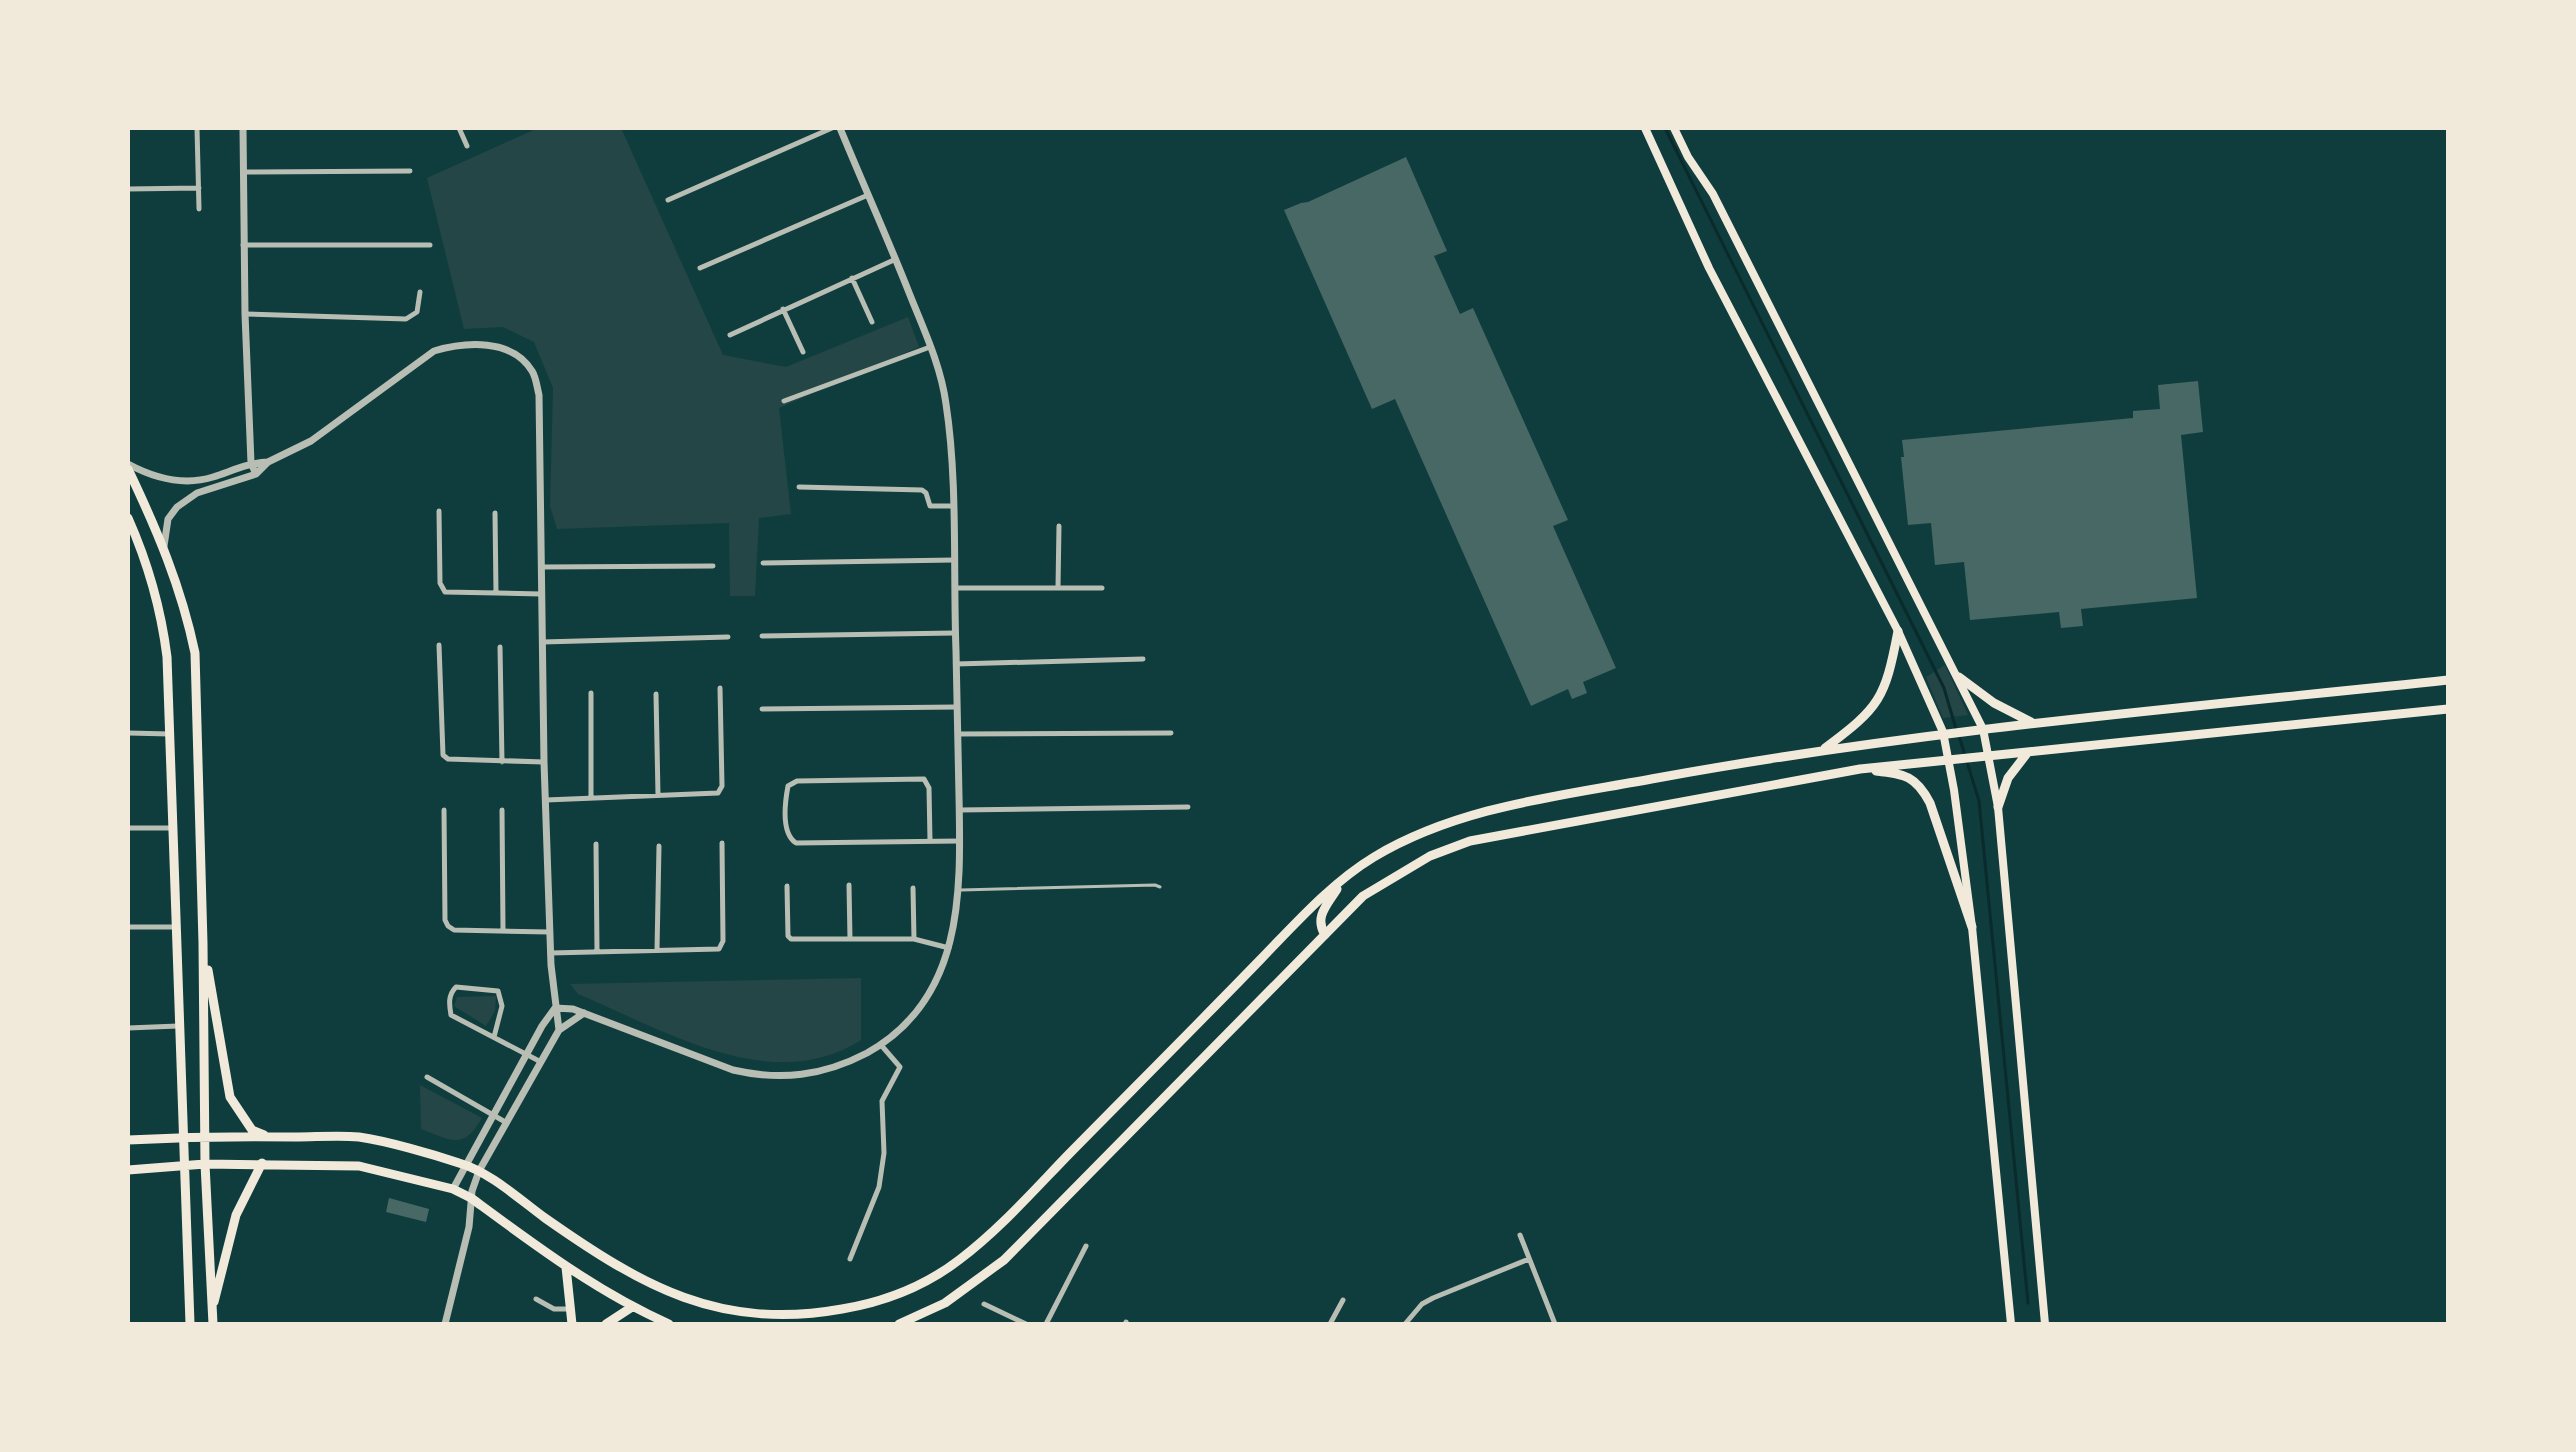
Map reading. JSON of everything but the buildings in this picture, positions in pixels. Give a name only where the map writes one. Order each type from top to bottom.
[{"type":"main road","points":[[1645,128],[1709,268],[1898,631],[1943,732],[1972,927],[2011,1324]]},
{"type":"main road","points":[[1674,128],[1688,157],[1713,194],[1983,729],[1998,807],[2045,1324]]},
{"type":"main road","points":[[128,466],[164,546],[187,616],[195,653],[205,1164],[213,1324]]},
{"type":"main road","points":[[128,518],[144,553],[163,620],[167,657],[190,1324]]},
{"type":"main road","points":[[1824,749],[1862,720],[1876,704],[1891,666],[1898,631]]},
{"type":"main road","points":[[1959,677],[1994,703],[2035,723]]},
{"type":"main road","points":[[128,1140],[360,1137],[466,1164],[625,1272],[693,1302],[728,1311],[766,1315],[810,1314],[850,1308],[888,1298],[923,1283],[958,1261],[1291,928],[1346,877],[1408,839],[1472,815],[1574,793],[1824,749],[1943,732],[2448,680]]},
{"type":"main road","points":[[899,1324],[945,1303],[1004,1260],[1363,896],[1430,856],[1470,841],[1860,769],[2448,709]]},
{"type":"main road","points":[[1998,807],[2008,778],[2028,752]]},
{"type":"main road","points":[[1860,769],[1900,774],[1913,779],[1923,789],[1972,927]]},
{"type":"main road","points":[[1325,935],[1320,928],[1320,917],[1346,877]]},
{"type":"main road","points":[[203,943],[230,1097],[252,1130],[267,1137]]},
{"type":"main road","points":[[212,1309],[236,1215],[262,1163]]},
{"type":"main road","points":[[128,1170],[262,1163],[359,1166],[453,1189],[471,1198],[566,1267],[632,1307],[669,1324]]},
{"type":"main road","points":[[566,1267],[572,1324]]},
{"type":"main road","points":[[606,1324],[632,1307]]},
{"type":"street","points":[[197,128],[199,209]]},
{"type":"street","points":[[243,128],[245,314],[251,463],[256,474]]},
{"type":"street","points":[[459,128],[467,146]]},
{"type":"street","points":[[668,200],[832,128]]},
{"type":"street","points":[[453,1189],[526,1054],[555,1008],[566,1007],[584,1013],[706,1062],[757,1076],[803,1075],[828,1070],[881,1045],[922,1003],[943,968],[950,948],[959,890],[953,506],[946,402],[931,347],[840,128]]},
{"type":"street","points":[[242,172],[410,171]]},
{"type":"street","points":[[128,189],[199,188]]},
{"type":"street","points":[[700,268],[868,195]]},
{"type":"street","points":[[243,245],[430,245]]},
{"type":"street","points":[[730,335],[896,259]]},
{"type":"street","points":[[852,278],[872,322]]},
{"type":"street","points":[[245,314],[406,319],[417,312],[420,292]]},
{"type":"street","points":[[783,309],[803,352]]},
{"type":"street","points":[[164,546],[168,519],[177,507],[197,493],[256,474],[268,462],[311,441],[434,351],[473,344],[490,345],[513,352],[524,360],[534,373],[539,395],[550,953],[559,1030]]},
{"type":"street","points":[[784,401],[931,347]]},
{"type":"street","points":[[128,466],[158,477],[194,482],[251,463],[268,462]]},
{"type":"street","points":[[194,482],[197,493]]},
{"type":"street","points":[[799,487],[922,490],[930,506],[953,506]]},
{"type":"street","points":[[439,511],[442,588],[445,592],[541,594]]},
{"type":"street","points":[[495,513],[496,593]]},
{"type":"street","points":[[1058,587],[1059,526]]},
{"type":"street","points":[[763,563],[954,560]]},
{"type":"street","points":[[541,567],[713,566]]},
{"type":"street","points":[[954,588],[1102,588]]},
{"type":"street","points":[[762,636],[955,633]]},
{"type":"street","points":[[542,642],[728,637]]},
{"type":"street","points":[[439,645],[443,755],[448,759],[544,762]]},
{"type":"street","points":[[500,647],[502,762]]},
{"type":"street","points":[[956,664],[1143,659]]},
{"type":"street","points":[[546,800],[720,792],[720,688]]},
{"type":"street","points":[[591,693],[591,797]]},
{"type":"street","points":[[656,694],[658,795]]},
{"type":"street","points":[[762,709],[958,707]]},
{"type":"street","points":[[128,733],[170,734]]},
{"type":"street","points":[[958,734],[1171,733]]},
{"type":"street","points":[[930,841],[927,780],[791,782],[787,790],[786,827],[792,841],[930,841],[959,841]]},
{"type":"street","points":[[959,810],[1188,807]]},
{"type":"street","points":[[444,810],[445,920],[448,926],[454,930],[550,932]]},
{"type":"street","points":[[502,810],[503,930]]},
{"type":"street","points":[[128,828],[172,828]]},
{"type":"street","points":[[550,953],[721,947],[722,843]]},
{"type":"street","points":[[596,844],[597,951]]},
{"type":"street","points":[[657,950],[659,846]]},
{"type":"street","points":[[849,885],[850,939]]},
{"type":"street","points":[[787,886],[788,936],[791,939],[914,939],[950,948]]},
{"type":"street","points":[[913,888],[914,939]]},
{"type":"street","points":[[128,927],[175,927]]},
{"type":"street","points":[[494,1037],[502,1006],[498,991],[456,987],[451,992],[449,1003],[451,1015],[541,1063]]},
{"type":"street","points":[[445,1324],[479,1171],[559,1030],[584,1013]]},
{"type":"street","points":[[128,1028],[179,1026]]},
{"type":"street","points":[[850,1259],[879,1187],[884,1153],[882,1101],[900,1067],[881,1045]]},
{"type":"street","points":[[427,1077],[508,1124]]},
{"type":"street","points":[[1520,1235],[1555,1324]]},
{"type":"street","points":[[1046,1324],[1086,1246]]},
{"type":"street","points":[[1405,1324],[1422,1304],[1433,1298],[1529,1259]]},
{"type":"street","points":[[536,1299],[554,1309],[571,1309]]},
{"type":"street","points":[[1330,1324],[1343,1300]]},
{"type":"street","points":[[984,1304],[1026,1324]]},
{"type":"lane","points":[[959,890],[1160,887]]},
{"type":"shaded area","points":[[538,128],[621,128],[723,355],[786,367],[908,317],[919,347],[779,408],[791,514],[759,518],[755,596],[730,596],[729,523],[557,529],[550,506],[553,388],[534,342],[503,327],[464,329],[427,178]]},
{"type":"shaded area","points":[[1945,665],[1968,715],[1943,718],[1926,677]]},
{"type":"shaded area","points":[[861,978],[861,1040],[827,1056],[791,1062],[755,1060],[718,1052],[578,994],[570,984]]},
{"type":"shaded area","points":[[496,996],[495,1011],[486,1026],[454,1006],[457,997]]},
{"type":"shaded area","points":[[420,1085],[482,1118],[462,1139],[448,1139],[421,1129]]},
{"type":"waterway","points":[[1665,128],[1944,688],[1956,729]]},
{"type":"waterway","points":[[1959,736],[1979,801],[2028,1303]]}]
